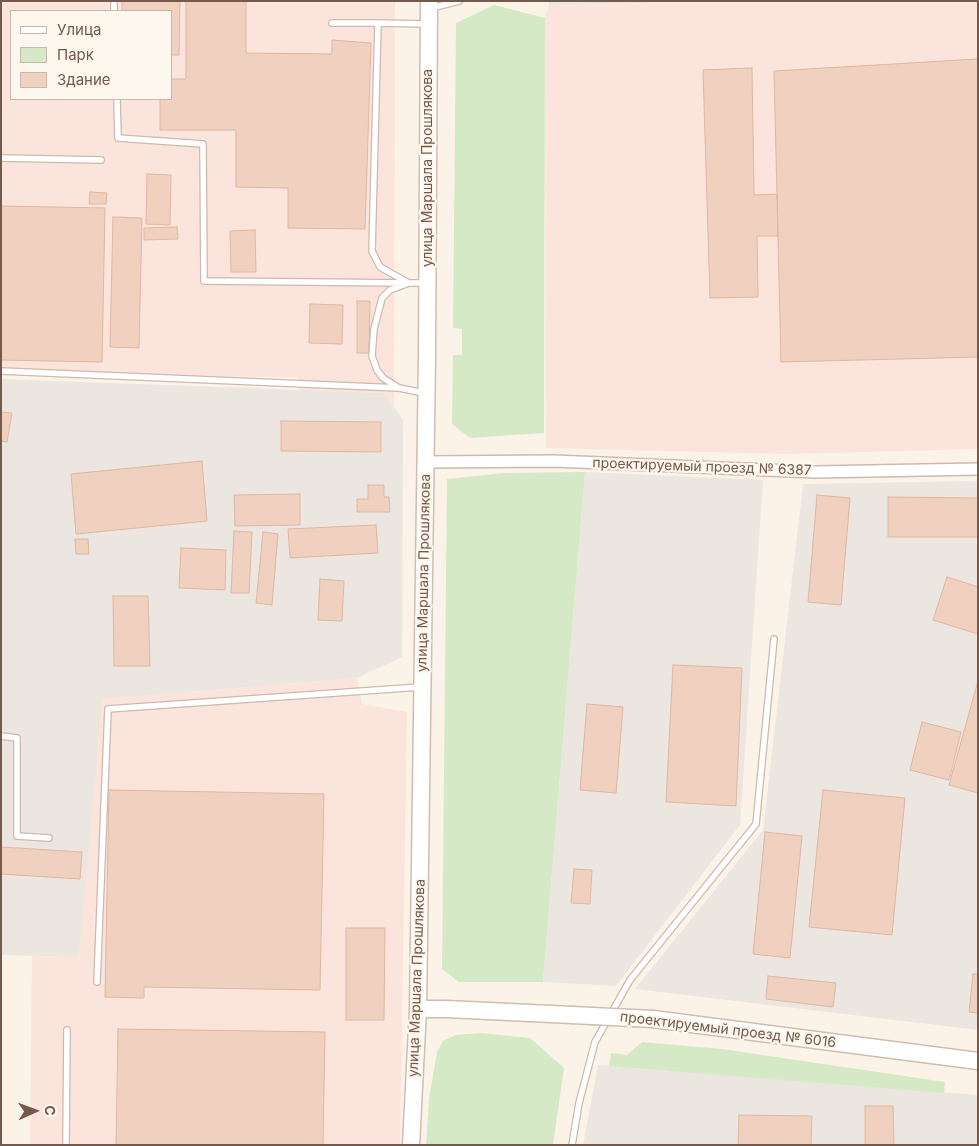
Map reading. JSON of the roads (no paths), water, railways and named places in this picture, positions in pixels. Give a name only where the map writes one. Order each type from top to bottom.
[{"type":"main road","name":"улица Маршала Прошлякова","points":[[411,1145],[418,1009],[429,11]]},
{"type":"main road","name":"проектируемый проезд № 6016","points":[[418,1009],[447,1008],[653,1019],[978,1061]]},
{"type":"street","name":"проектируемый проезд № 6387","points":[[425,462],[554,461],[815,472],[978,469]]},
{"type":"lane","points":[[332,23],[378,23],[429,11],[459,1]]},
{"type":"lane","points":[[378,23],[372,251],[380,267],[409,283]]},
{"type":"lane","points":[[117,100],[118,138],[203,144],[204,281],[427,283]]},
{"type":"lane","points":[[1,158],[101,160]]},
{"type":"lane","points":[[399,388],[383,378],[377,370],[372,356],[374,329],[382,298],[390,290],[409,283]]},
{"type":"lane","points":[[1,371],[399,388],[426,393]]},
{"type":"lane","points":[[572,1145],[579,1103],[595,1042],[630,980],[756,824],[774,638]]},
{"type":"lane","points":[[97,982],[108,709],[422,687]]},
{"type":"lane","points":[[1,736],[17,738],[17,836],[49,838]]},
{"type":"lane","points":[[66,1145],[67,1030]]}]
